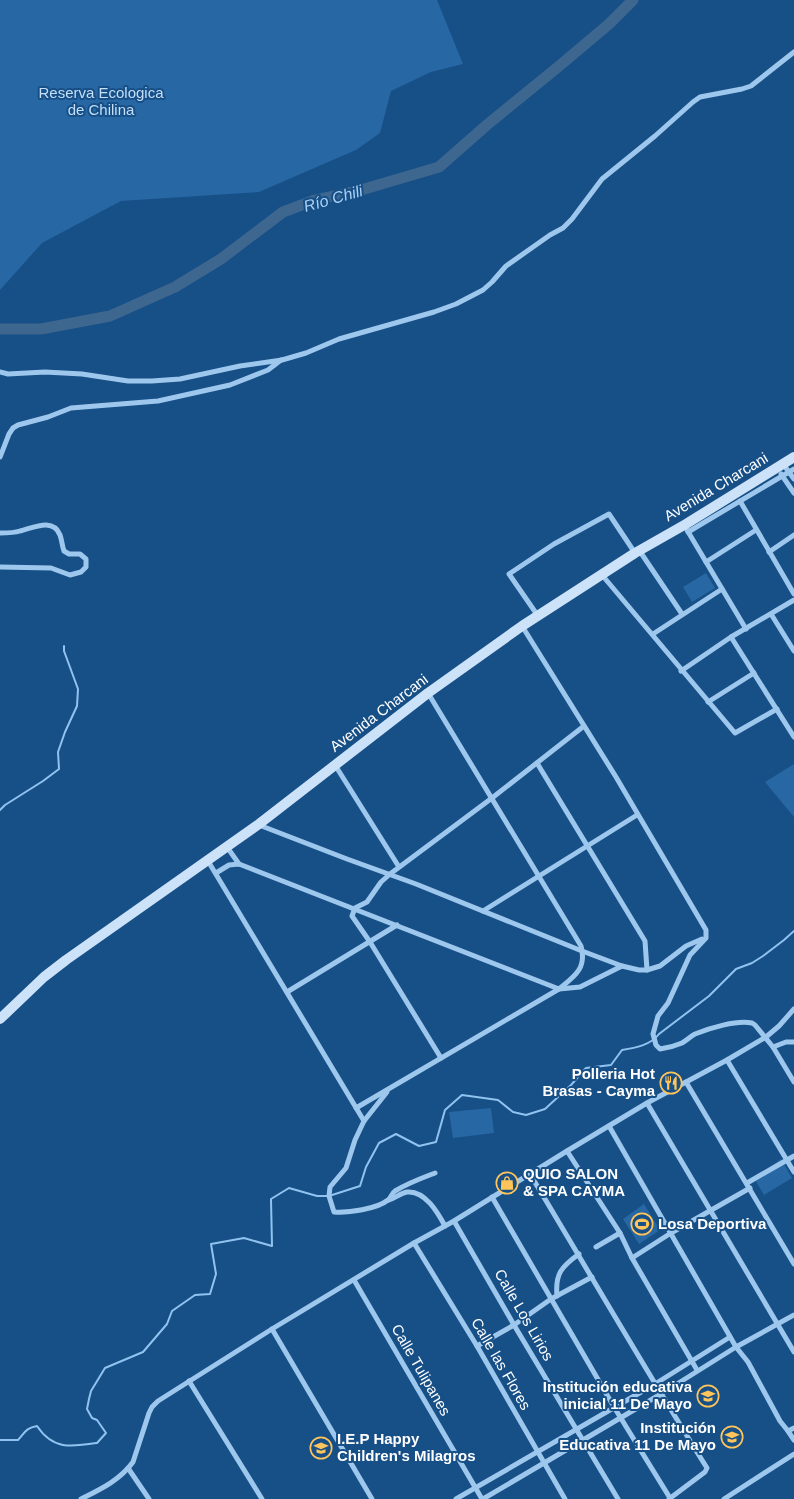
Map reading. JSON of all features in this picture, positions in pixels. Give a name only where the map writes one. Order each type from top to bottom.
[{"type":"main road","name":"Avenida Charcani","points":[[0,1019],[44,977],[66,960],[259,824],[428,693],[522,626],[637,551],[686,528],[785,470],[794,457]]},
{"type":"street","points":[[0,372],[8,374],[45,372],[82,374],[128,381],[180,379],[240,366],[282,360],[339,339],[456,304],[475,295],[492,282],[506,266],[563,228],[602,179],[693,102],[700,97],[752,86],[794,52]]},
{"type":"street","points":[[0,457],[9,434],[18,425],[48,417],[71,408],[158,402],[230,384],[268,370],[282,360]]},
{"type":"street","points":[[785,470],[794,479]]},
{"type":"street","points":[[785,470],[794,492]]},
{"type":"street","points":[[746,629],[686,528],[740,501],[785,470]]},
{"type":"street","points":[[740,501],[794,594]]},
{"type":"street","points":[[538,616],[509,574],[554,544],[609,514],[682,614]]},
{"type":"street","points":[[0,533],[18,532],[37,525],[45,524],[52,526],[60,534],[64,551],[69,554],[80,554],[86,559],[86,567],[81,572],[70,575],[52,568],[0,567]]},
{"type":"street","points":[[706,562],[756,530]]},
{"type":"street","points":[[769,552],[794,535]]},
{"type":"street","points":[[601,574],[734,733],[777,710]]},
{"type":"street","points":[[653,634],[722,589]]},
{"type":"street","points":[[681,671],[732,636],[794,600]]},
{"type":"street","points":[[771,614],[794,651]]},
{"type":"street","points":[[522,626],[616,777],[706,930],[706,938],[690,955],[668,1003],[658,1016],[653,1034],[656,1045],[660,1049],[671,1047],[702,1032],[729,1024],[749,1023],[755,1025],[766,1037],[794,1082]]},
{"type":"street","points":[[732,636],[794,737]]},
{"type":"street","points":[[708,702],[754,673]]},
{"type":"street","points":[[356,1108],[559,989],[574,977],[583,959],[581,946],[428,693]]},
{"type":"street","points":[[441,1058],[352,916],[355,908],[367,902],[377,887],[390,874],[584,726]]},
{"type":"street","points":[[537,763],[645,941],[647,970]]},
{"type":"street","points":[[335,764],[399,867]]},
{"type":"street","points":[[483,911],[637,815]]},
{"type":"street","points":[[259,824],[346,860],[390,874],[622,966],[647,970],[660,966],[686,946],[706,938]]},
{"type":"street","points":[[227,847],[239,864]]},
{"type":"street","points":[[208,860],[364,1120]]},
{"type":"street","points":[[216,872],[229,865],[239,864],[559,989],[580,987],[622,966]]},
{"type":"street","points":[[287,992],[397,925]]},
{"type":"street","points":[[81,1499],[111,1483],[133,1462],[149,1413],[152,1406],[158,1401],[272,1329],[454,1221],[608,1126],[766,1037],[794,1009]]},
{"type":"street","points":[[773,1047],[786,1042],[794,1042]]},
{"type":"street","points":[[727,1060],[794,1172]]},
{"type":"street","points":[[686,1082],[794,1264]]},
{"type":"street","points":[[389,1090],[364,1120],[346,1168],[330,1187],[329,1196],[334,1212],[372,1207],[406,1192],[413,1192],[429,1203],[445,1226]]},
{"type":"street","points":[[647,1103],[794,1352]]},
{"type":"street","points":[[608,1126],[730,1337],[748,1362],[780,1421],[794,1440]]},
{"type":"street","points":[[567,1151],[620,1233],[632,1258],[697,1370]]},
{"type":"street","points":[[746,1182],[794,1156]]},
{"type":"street","points":[[389,1200],[393,1192],[436,1173]]},
{"type":"street","points":[[492,1196],[554,1298],[614,1407],[669,1499],[705,1472],[707,1468],[530,1174]]},
{"type":"street","points":[[632,1258],[671,1233],[750,1188]]},
{"type":"street","name":"Calle Los Lirios","points":[[454,1221],[618,1499]]},
{"type":"street","points":[[596,1246],[620,1233]]},
{"type":"street","name":"Calle las Flores","points":[[414,1243],[477,1346],[565,1499]]},
{"type":"street","points":[[554,1298],[558,1275],[569,1261],[579,1254]]},
{"type":"street","points":[[477,1346],[514,1325],[554,1298],[592,1277]]},
{"type":"street","name":"Calle Tulipanes","points":[[354,1280],[482,1499]]},
{"type":"street","points":[[482,1499],[794,1314]]},
{"type":"street","points":[[272,1329],[372,1499]]},
{"type":"street","points":[[456,1499],[655,1384],[730,1337]]},
{"type":"street","points":[[189,1381],[262,1499]]},
{"type":"street","points":[[788,1431],[794,1428]]},
{"type":"street","points":[[724,1499],[794,1454]]},
{"type":"street","points":[[128,1468],[149,1499]]},
{"type":"green space","name":"Reserva Ecologica de Chilina","points":[[0,0],[437,0],[463,64],[431,72],[391,91],[380,133],[356,150],[259,192],[121,201],[42,243],[0,290]]},
{"type":"green space","points":[[706,573],[715,588],[692,602],[683,587]]},
{"type":"green space","points":[[794,764],[794,817],[765,782]]},
{"type":"green space","points":[[491,1108],[494,1133],[453,1138],[449,1112]]},
{"type":"green space","points":[[781,1159],[792,1178],[764,1195],[754,1178]]},
{"type":"green space","name":"Losa Deportiva","points":[[644,1204],[660,1230],[639,1244],[623,1219]]},
{"type":"waterway","name":"Río Chili","points":[[0,329],[41,329],[110,316],[175,287],[221,259],[283,212],[315,200],[361,190],[439,167],[609,24],[633,0]]},
{"type":"waterway","points":[[0,810],[59,769],[58,752],[77,706],[78,689],[64,651],[64,646]]},
{"type":"waterway","points":[[0,1440],[18,1440],[28,1429],[37,1426],[49,1439],[63,1445],[97,1443],[106,1433],[97,1420],[92,1418],[87,1409],[91,1391],[105,1368],[143,1352],[167,1324],[172,1311],[195,1295],[210,1294],[216,1274],[211,1244],[244,1238],[272,1246],[271,1199],[289,1188],[317,1196],[329,1196],[360,1186],[366,1167],[379,1143],[396,1134],[419,1146],[436,1142],[445,1110],[462,1095],[498,1100],[513,1112],[526,1115],[545,1109],[586,1068],[611,1065],[622,1050],[652,1041],[709,996],[736,969],[752,963],[763,956],[794,931]]},
{"type":"place","name":"Polleria Hot Brasas - Cayma","points":[[671,1083]]},
{"type":"place","name":"QUIO SALON & SPA CAYMA","points":[[507,1183]]},
{"type":"place","name":"Losa Deportiva","points":[[642,1224]]},
{"type":"place","name":"Institución educativa inicial 11 De Mayo","points":[[708,1396]]},
{"type":"place","name":"Institución Educativa 11 De Mayo","points":[[732,1437]]},
{"type":"place","name":"I.E.P Happy Children's Milagros","points":[[321,1448]]}]
